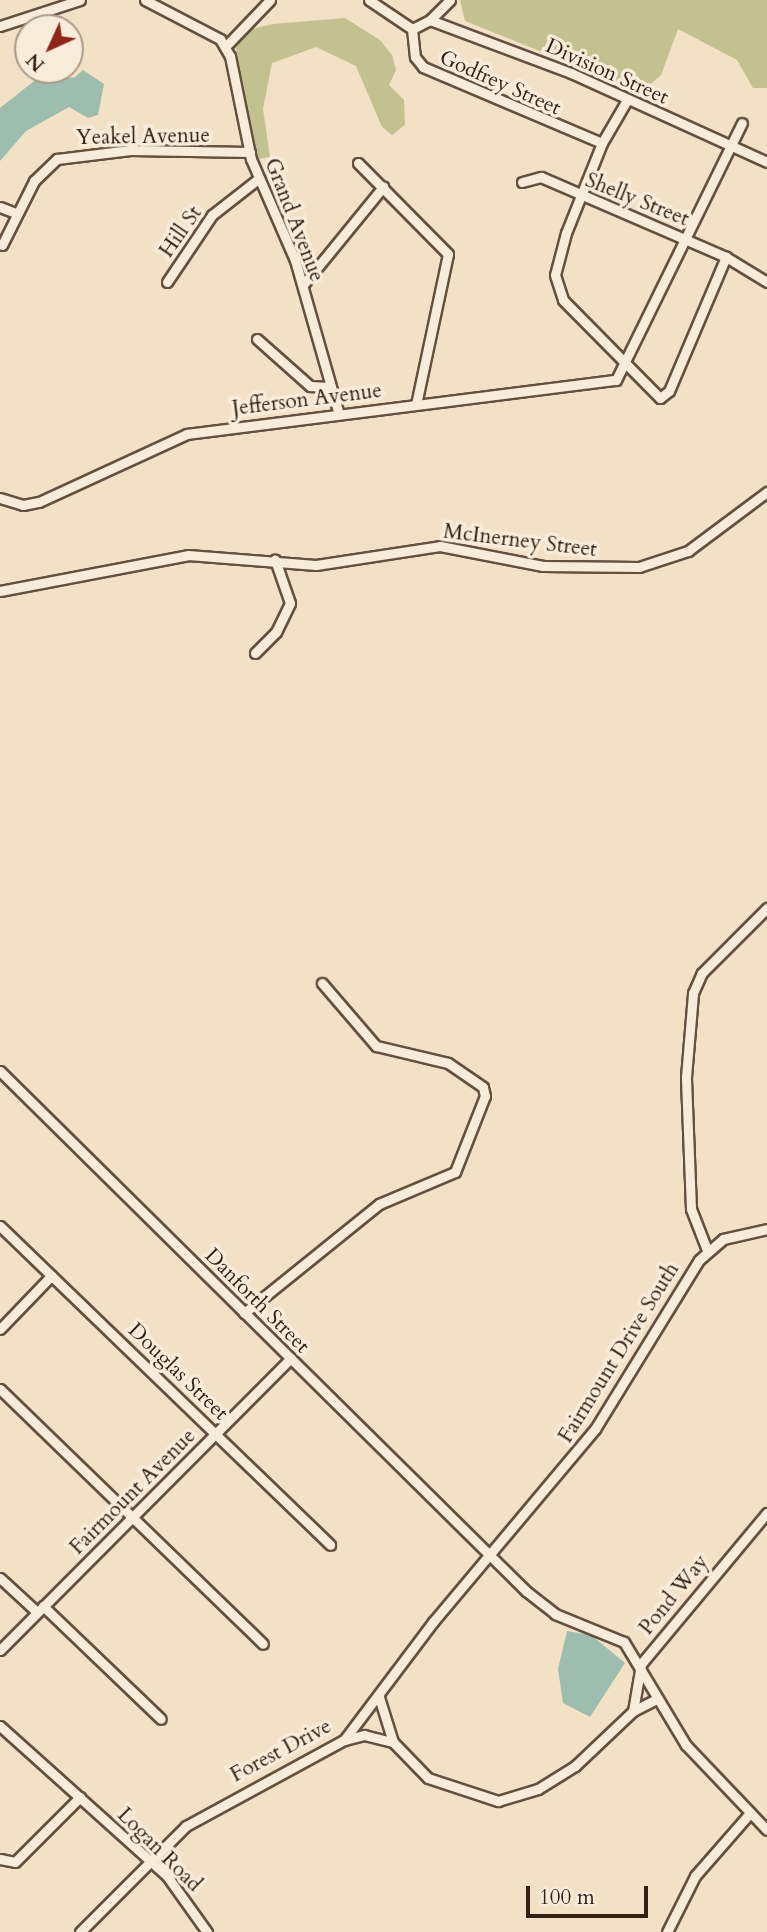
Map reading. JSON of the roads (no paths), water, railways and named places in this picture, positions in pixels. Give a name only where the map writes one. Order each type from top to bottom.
[{"type":"street","points":[[0,26],[80,0]]},
{"type":"street","points":[[145,0],[225,47],[270,0]]},
{"type":"street","points":[[369,0],[412,29]]},
{"type":"street","name":"Godfrey Street","points":[[450,0],[430,20],[412,29],[415,57],[424,67],[602,143]]},
{"type":"street","name":"Division Street","points":[[430,20],[628,100],[767,162]]},
{"type":"street","name":"Grand Avenue","points":[[225,47],[235,67],[250,152],[258,179],[303,285],[329,387],[339,414]]},
{"type":"street","points":[[628,100],[602,143],[579,197],[554,279],[572,310],[660,398],[669,391],[726,257]]},
{"type":"street","points":[[626,365],[727,145],[742,123]]},
{"type":"street","name":"Yeakel Avenue","points":[[2,245],[16,213],[42,169],[66,156],[130,150],[250,152]]},
{"type":"street","points":[[358,163],[448,254],[416,404]]},
{"type":"street","name":"Shelly Street","points":[[522,182],[541,177],[579,197],[726,257],[767,282]]},
{"type":"street","name":"Hill St","points":[[167,282],[212,215],[258,179]]},
{"type":"street","points":[[303,285],[383,187]]},
{"type":"street","points":[[0,207],[16,213]]},
{"type":"street","points":[[257,339],[310,386],[329,387]]},
{"type":"street","name":"Jefferson Avenue","points":[[0,498],[23,505],[39,502],[187,434],[613,381],[626,365]]},
{"type":"street","name":"McInerney Street","points":[[0,591],[168,557],[275,560],[316,565],[440,546],[543,566],[639,567],[688,551],[767,492]]},
{"type":"street","points":[[255,653],[276,632],[290,603],[275,560]]},
{"type":"street","points":[[767,908],[695,986],[686,1077],[693,1222],[707,1250],[723,1239],[767,1229]]},
{"type":"street","points":[[244,1313],[379,1204],[455,1172],[485,1096],[483,1087],[448,1063],[376,1046],[322,983]]},
{"type":"street","name":"Danforth Street","points":[[0,1071],[543,1606],[567,1620],[611,1633],[641,1664],[657,1699],[695,1758],[767,1830]]},
{"type":"street","name":"Douglas Street","points":[[0,1226],[330,1545]]},
{"type":"street","name":"Fairmount Drive South","points":[[490,1556],[595,1429],[707,1250]]},
{"type":"street","points":[[0,1329],[51,1276]]},
{"type":"street","name":"Fairmount Avenue","points":[[0,1650],[291,1358]]},
{"type":"street","points":[[0,1389],[263,1644]]},
{"type":"street","name":"Pond Way","points":[[633,1711],[641,1664],[767,1513]]},
{"type":"street","name":"Forest Drive","points":[[80,1932],[150,1860],[201,1815],[344,1740],[490,1556]]},
{"type":"street","points":[[0,1578],[40,1609],[160,1719]]},
{"type":"street","points":[[379,1697],[393,1742],[428,1779],[498,1801],[538,1789],[575,1766],[633,1711],[657,1699]]},
{"type":"street","name":"Logan Road","points":[[0,1727],[150,1860],[180,1890],[208,1932]]},
{"type":"street","points":[[344,1740],[364,1735],[393,1742]]},
{"type":"street","points":[[4,1861],[23,1856],[80,1797]]},
{"type":"street","points":[[667,1932],[695,1876],[750,1813]]}]
